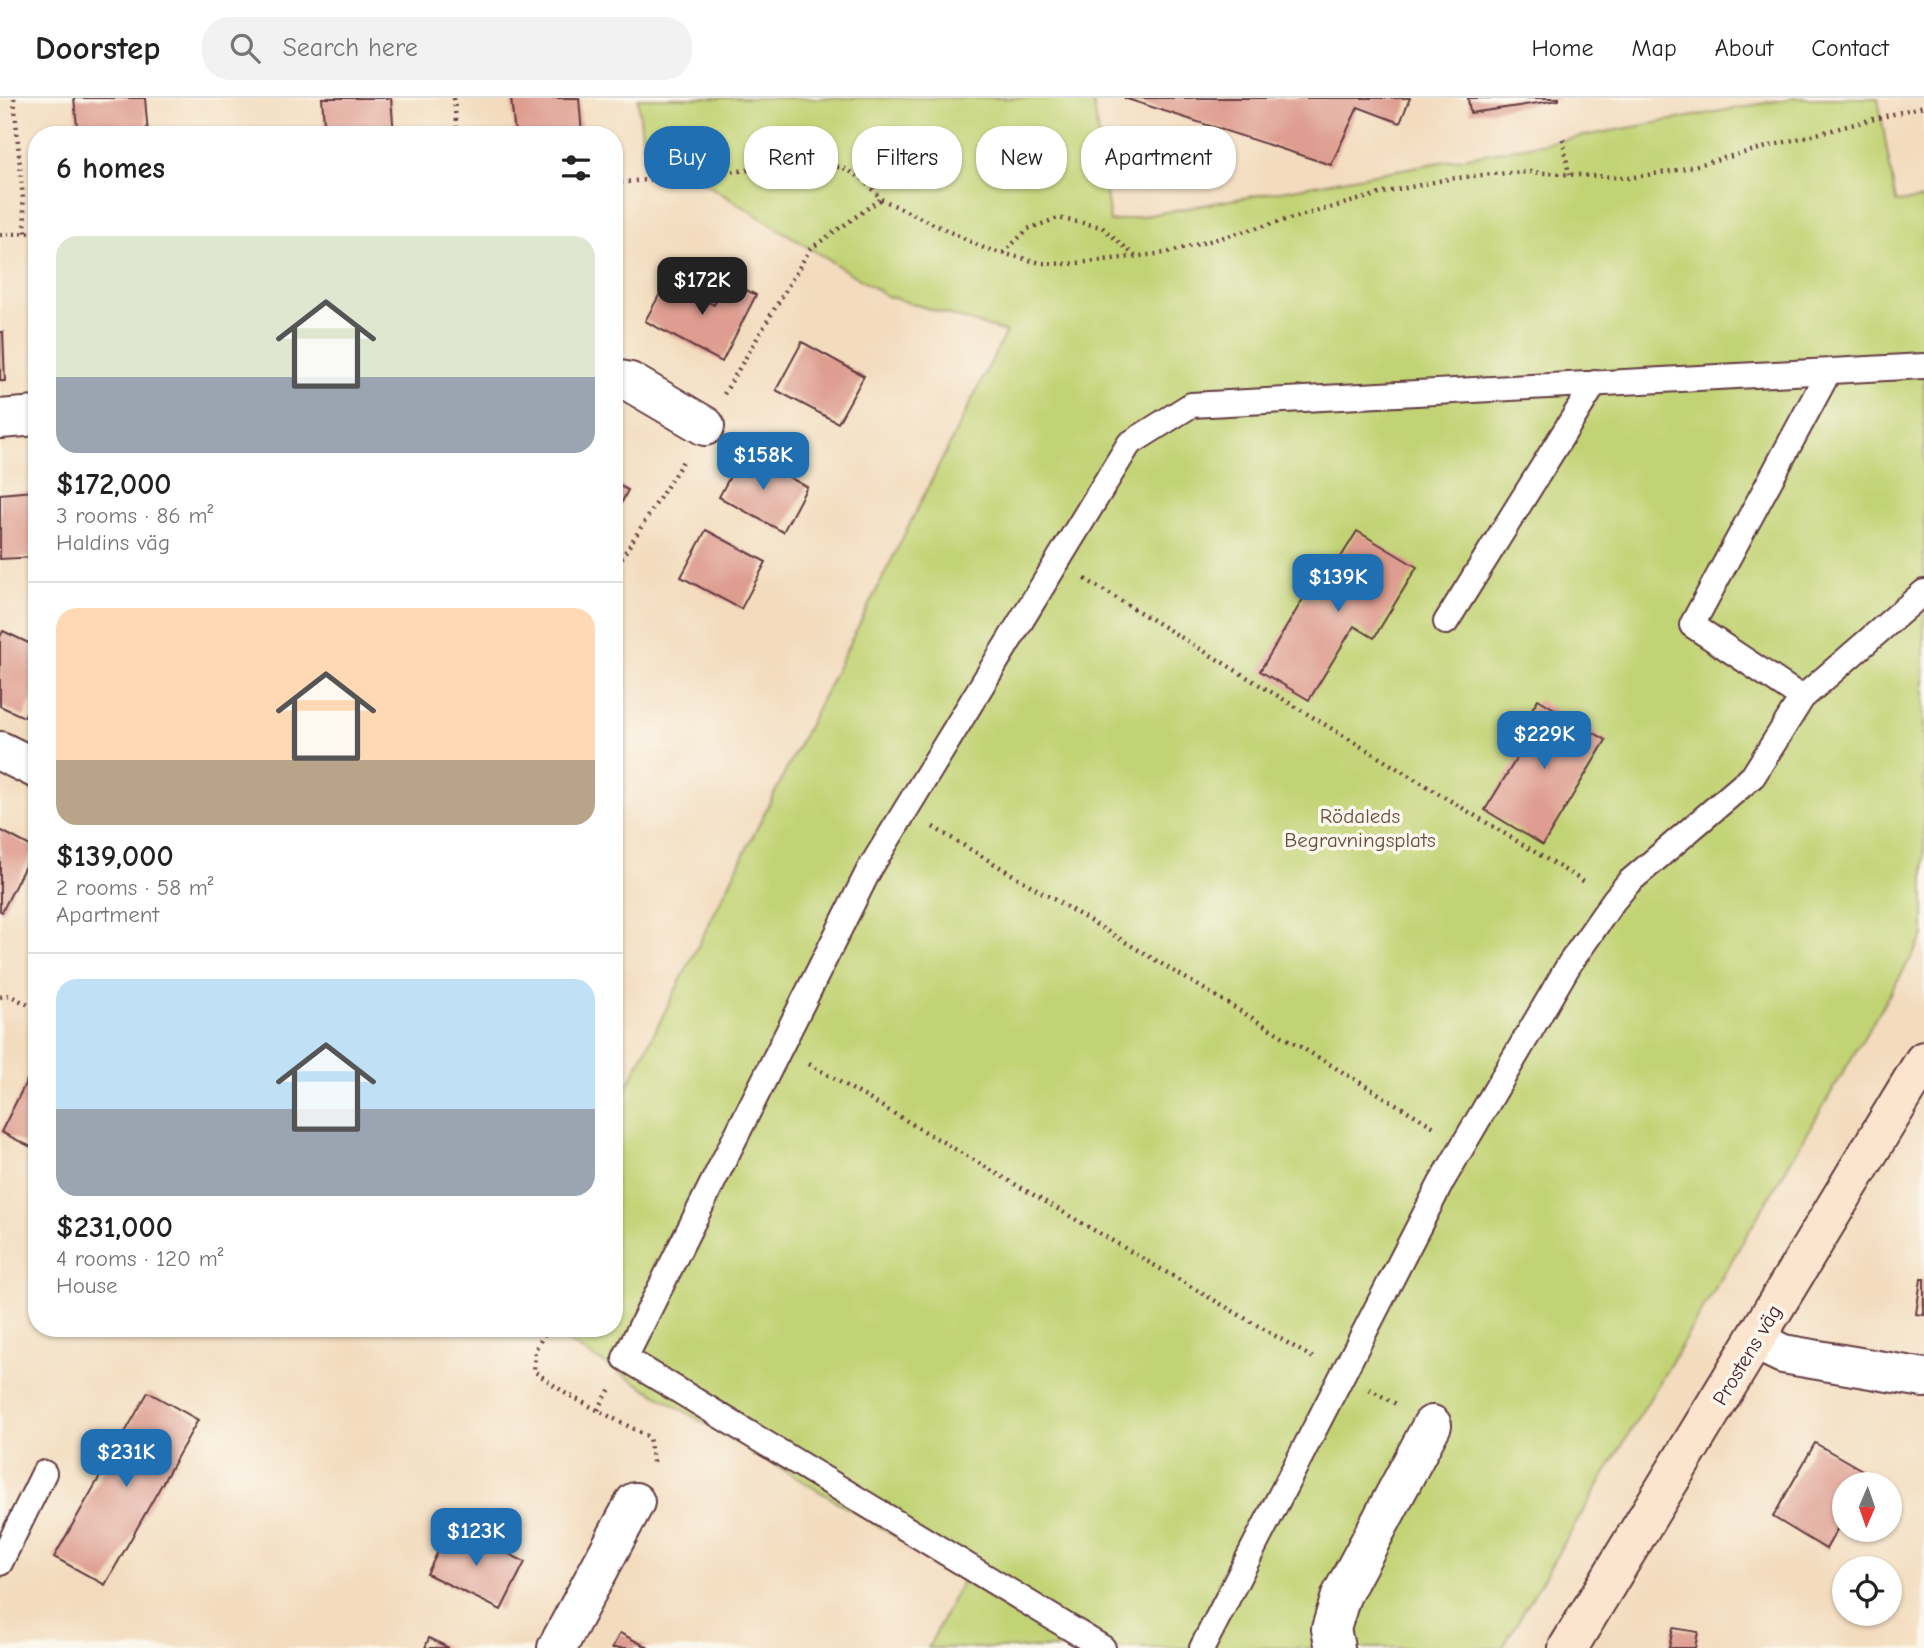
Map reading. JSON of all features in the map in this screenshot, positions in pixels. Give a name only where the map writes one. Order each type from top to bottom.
[{"type":"street","points":[[623,381],[630,382],[705,426]]},
{"type":"street","points":[[0,419],[28,417]]},
{"type":"street","points":[[0,751],[28,765]]},
{"type":"street","name":"Prostens väg","points":[[1568,1648],[1924,1061]]},
{"type":"street","points":[[1756,1340],[1783,1354],[1924,1378]]},
{"type":"street","points":[[1335,1648],[1331,1629],[1341,1596],[1432,1425]]},
{"type":"street","points":[[557,1648],[635,1502]]},
{"type":"lane","points":[[1103,1648],[625,1358],[869,870],[1129,444],[1191,405],[1924,366]]},
{"type":"lane","points":[[1802,698],[1692,625],[1829,371]]},
{"type":"lane","points":[[1446,622],[1595,383]]},
{"type":"lane","points":[[1202,1648],[1441,1183],[1570,963],[1629,882],[1754,776],[1802,698],[1924,592]]},
{"type":"lane","points":[[0,1563],[44,1472]]},
{"type":"path","points":[[0,235],[26,233],[14,98]]},
{"type":"path","points":[[454,98],[456,126]]},
{"type":"path","points":[[623,182],[827,165],[842,167],[862,178],[881,199],[986,249],[1041,263],[1069,264],[1166,253],[1387,192],[1448,179],[1518,173],[1628,178],[1678,170],[1924,106]]},
{"type":"path","points":[[1563,139],[1569,175]]},
{"type":"path","points":[[623,556],[705,426],[810,249],[881,199]]},
{"type":"path","points":[[1003,253],[1028,229],[1058,218],[1102,228],[1136,257]]},
{"type":"path","points":[[1057,562],[1614,900]]},
{"type":"path","points":[[905,811],[1463,1145]]},
{"type":"path","points":[[0,997],[9,995],[28,1004]]},
{"type":"path","points":[[780,1047],[1432,1425]]},
{"type":"path","points":[[543,1337],[535,1350],[534,1371],[565,1392],[649,1437],[653,1462],[635,1502]]},
{"type":"green space","name":"Rödaleds Begravningsplats","points":[[638,98],[1093,98],[1097,126],[1081,126],[1081,189],[1105,189],[1110,222],[1793,98],[1878,98],[1896,202],[1924,199],[1924,936],[1502,1648],[928,1648],[964,1577],[559,1337],[623,1337],[623,1095],[1006,332],[887,296],[714,189],[730,189],[730,126],[644,126],[644,146]]},
{"type":"building","points":[[74,98],[145,98],[147,126],[77,126]]},
{"type":"building","points":[[322,98],[391,98],[393,126],[324,126]]},
{"type":"building","points":[[511,98],[579,98],[581,126],[514,126]]},
{"type":"building","points":[[1124,98],[1410,98],[1400,123],[1358,107],[1331,165],[1236,134],[1236,126],[1211,126]]},
{"type":"building","points":[[1468,98],[1559,98],[1559,100],[1470,113]]},
{"type":"building","points":[[727,280],[756,295],[722,362],[645,321],[667,281],[714,305]]},
{"type":"building","points":[[0,332],[3,332],[5,381],[0,381]]},
{"type":"building","points":[[802,342],[864,376],[838,423],[776,390]]},
{"type":"building","points":[[743,452],[807,487],[783,532],[719,497]]},
{"type":"building","points":[[623,488],[628,490],[623,500]]},
{"type":"building","points":[[28,491],[28,557],[0,559],[0,494]]},
{"type":"building","points":[[706,530],[766,562],[741,609],[681,577]]},
{"type":"building","points":[[1357,531],[1417,567],[1374,638],[1354,626],[1309,700],[1260,671],[1306,594],[1315,599]]},
{"type":"building","points":[[3,631],[28,643],[28,708],[24,717],[0,706],[0,637]]},
{"type":"building","points":[[1538,699],[1606,740],[1543,845],[1485,810],[1518,756],[1508,749]]},
{"type":"building","points":[[0,830],[28,845],[28,860],[2,912]]},
{"type":"building","points":[[28,1078],[28,1146],[1,1132]]},
{"type":"building","points":[[1921,1279],[1924,1279],[1924,1315],[1916,1314]]},
{"type":"building","points":[[148,1392],[198,1420],[105,1585],[54,1557]]},
{"type":"building","points":[[1815,1443],[1866,1472],[1832,1472],[1832,1538],[1826,1549],[1773,1517]]},
{"type":"building","points":[[451,1525],[525,1562],[501,1610],[427,1574]]},
{"type":"building","points":[[1673,1628],[1698,1632],[1695,1648],[1669,1648]]},
{"type":"building","points":[[620,1633],[649,1648],[612,1648]]},
{"type":"building","points":[[429,1638],[449,1648],[425,1648]]}]
